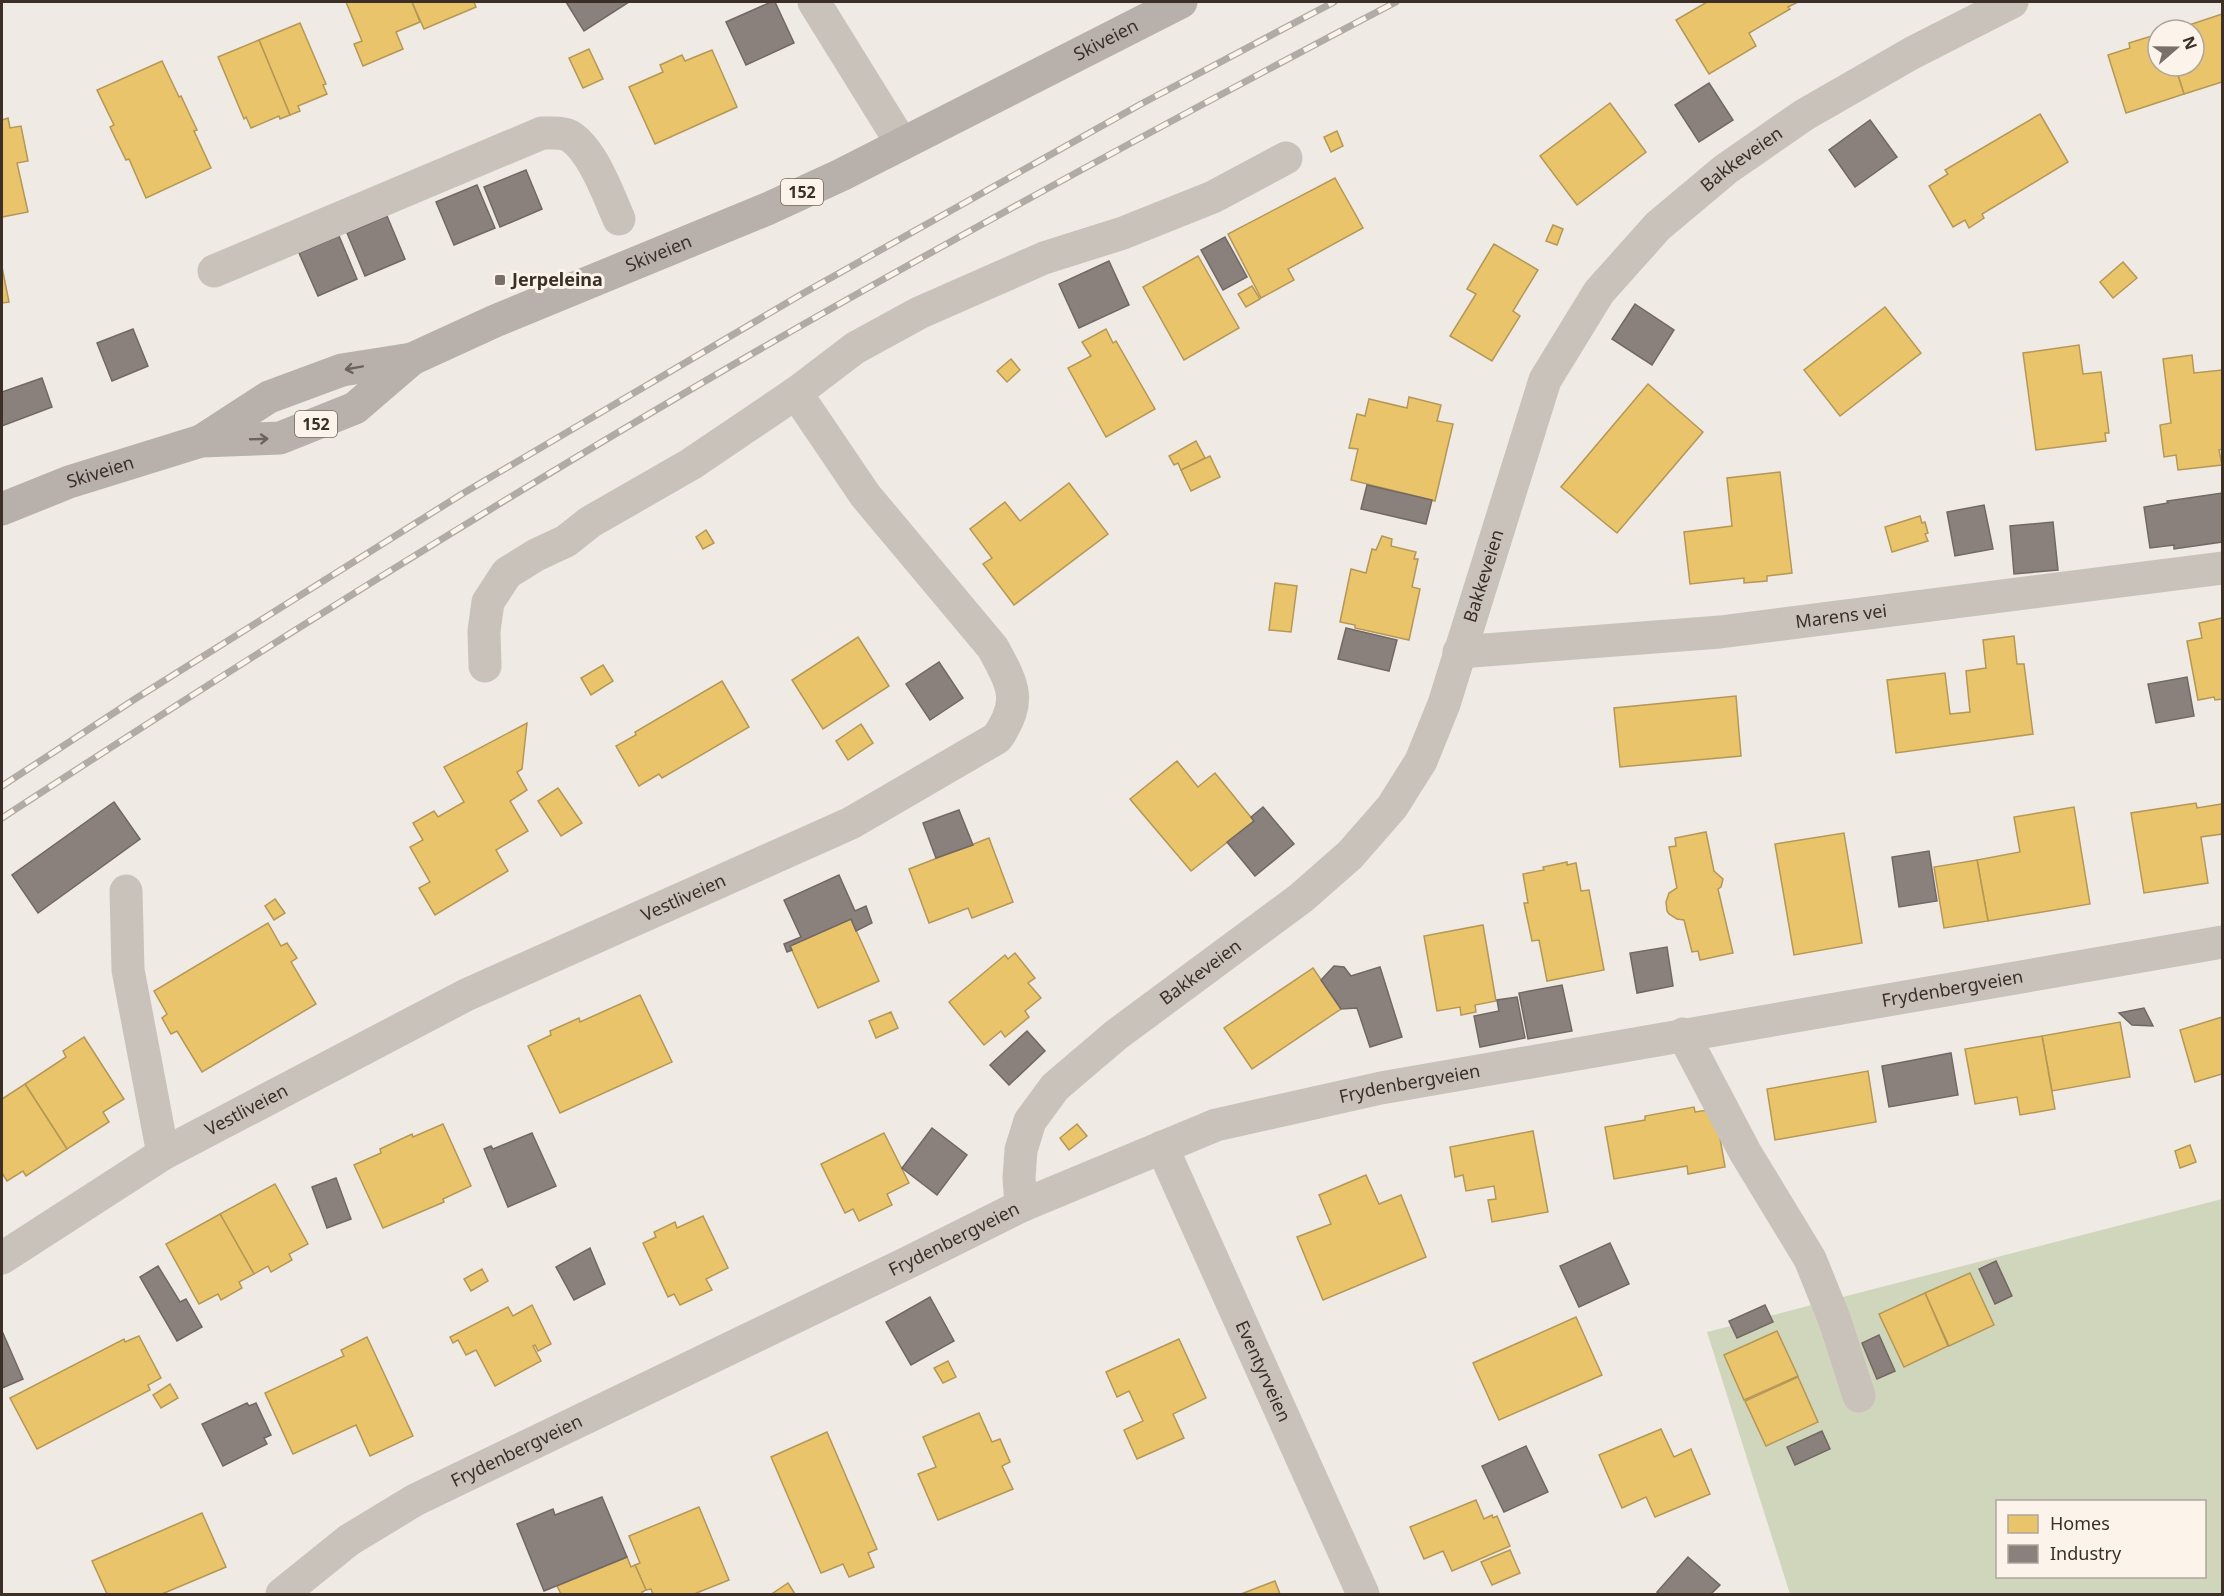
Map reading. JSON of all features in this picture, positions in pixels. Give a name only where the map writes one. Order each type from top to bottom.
[{"type":"main road","name":"Skiveien","points":[[2,509],[69,482],[201,441],[280,438],[355,408],[412,358],[495,321],[767,209],[902,144],[1181,2]]},
{"type":"street","points":[[814,2],[902,144]]},
{"type":"street","name":"Bakkeveien","points":[[1021,1206],[1021,1150],[1030,1121],[1055,1087],[1116,1035],[1301,897],[1350,855],[1392,807],[1420,761],[1444,704],[1545,381],[1599,292],[1658,226],[1726,169],[1804,115],[1912,53],[2012,2]]},
{"type":"street","points":[[214,271],[542,133],[569,135],[584,148],[619,219]]},
{"type":"street","points":[[485,666],[484,631],[488,602],[507,573],[536,555],[566,541],[590,522],[692,464],[796,393],[855,348],[920,313],[1044,258],[1123,233],[1213,197],[1286,158]]},
{"type":"street","name":"Vestliveien","points":[[2,1258],[163,1154],[466,995],[851,823],[997,738],[1010,719],[1013,695],[1006,672],[993,648],[865,495],[796,393]]},
{"type":"street","name":"Marens vei","points":[[1459,652],[1720,632],[2223,568]]},
{"type":"street","points":[[126,891],[128,970],[163,1154]]},
{"type":"street","name":"Frydenbergveien","points":[[282,1594],[349,1540],[415,1500],[1021,1206],[1216,1125],[1381,1088],[2223,942]]},
{"type":"street","points":[[1683,1035],[1744,1152],[1810,1259],[1835,1321],[1859,1396]]},
{"type":"street","name":"Eventyrveien","points":[[1162,1148],[1363,1594]]},
{"type":"green space","points":[[2222,1199],[2222,1594],[1790,1594],[1707,1332]]},
{"type":"building: Homes","points":[[346,2],[412,2],[420,22],[396,32],[403,49],[363,66],[354,44],[362,41]]},
{"type":"building: Homes","points":[[412,2],[474,2],[476,7],[424,29]]},
{"type":"building: Homes","points":[[1707,2],[1798,2],[1749,33],[1756,46],[1709,74],[1676,20]]},
{"type":"building: Homes","points":[[2222,14],[2222,82],[2184,94],[2179,78],[2206,78],[2206,19]]},
{"type":"building: Homes","points":[[300,23],[326,84],[323,85],[327,94],[298,106],[300,111],[290,115],[259,40]]},
{"type":"building: Homes","points":[[2146,38],[2146,78],[2179,78],[2184,94],[2126,113],[2108,55],[2130,48],[2129,43]]},
{"type":"building: Homes","points":[[259,40],[290,115],[280,119],[279,116],[251,128],[246,117],[244,119],[218,57]]},
{"type":"building: Homes","points":[[589,49],[603,79],[583,88],[569,58]]},
{"type":"building: Homes","points":[[712,50],[737,107],[655,144],[629,87],[663,72],[660,65],[682,55],[685,61]]},
{"type":"building: Homes","points":[[162,61],[197,130],[194,131],[211,168],[146,198],[129,159],[126,160],[110,127],[114,125],[97,90]]},
{"type":"building: Homes","points":[[1610,103],[1646,152],[1577,205],[1540,156]]},
{"type":"building: Homes","points":[[2040,114],[2068,162],[1982,214],[1984,218],[1969,228],[1965,220],[1953,227],[1929,186],[1948,174],[1945,170]]},
{"type":"building: Homes","points":[[8,118],[10,128],[21,126],[28,161],[17,163],[28,212],[2,217],[2,120]]},
{"type":"building: Homes","points":[[1337,131],[1343,146],[1331,152],[1324,137]]},
{"type":"building: Homes","points":[[1335,178],[1363,228],[1288,269],[1294,280],[1261,298],[1228,234]]},
{"type":"building: Homes","points":[[1553,225],[1563,229],[1557,245],[1546,241]]},
{"type":"building: Homes","points":[[1494,244],[1538,270],[1513,311],[1520,316],[1492,361],[1450,336],[1476,294],[1467,289]]},
{"type":"building: Homes","points":[[1198,256],[1239,328],[1184,360],[1143,287]]},
{"type":"building: Homes","points":[[2123,262],[2137,278],[2113,298],[2100,282]]},
{"type":"building: Homes","points":[[2,267],[9,302],[2,303]]},
{"type":"building: Homes","points":[[1252,286],[1260,299],[1246,307],[1238,294]]},
{"type":"building: Homes","points":[[1885,307],[1921,353],[1840,416],[1804,370]]},
{"type":"building: Homes","points":[[1106,329],[1113,343],[1116,341],[1155,409],[1106,437],[1068,368],[1091,356],[1082,342]]},
{"type":"building: Homes","points":[[2079,345],[2083,374],[2101,372],[2109,433],[2105,433],[2106,441],[2036,450],[2023,353]]},
{"type":"building: Homes","points":[[2192,355],[2194,373],[2222,370],[2222,449],[2219,450],[2222,465],[2178,470],[2176,455],[2164,457],[2160,425],[2171,423],[2163,359]]},
{"type":"building: Homes","points":[[1011,359],[1020,370],[1007,382],[997,371]]},
{"type":"building: Homes","points":[[1648,384],[1703,432],[1617,533],[1561,487]]},
{"type":"building: Homes","points":[[1409,397],[1441,405],[1437,421],[1453,424],[1435,501],[1351,480],[1358,449],[1349,448],[1357,414],[1365,416],[1369,399],[1407,408]]},
{"type":"building: Homes","points":[[1196,441],[1205,458],[1181,470],[1178,463],[1174,465],[1169,456]]},
{"type":"building: Homes","points":[[1210,456],[1220,477],[1191,491],[1181,470]]},
{"type":"building: Homes","points":[[1780,472],[1792,573],[1767,576],[1767,581],[1744,583],[1744,578],[1690,584],[1684,532],[1732,526],[1727,478]]},
{"type":"building: Homes","points":[[1069,483],[1108,534],[1014,605],[983,564],[992,558],[970,529],[1005,502],[1020,521]]},
{"type":"building: Homes","points":[[1920,516],[1922,523],[1925,522],[1928,533],[1925,534],[1928,541],[1892,552],[1885,527]]},
{"type":"building: Homes","points":[[706,530],[714,543],[703,549],[696,537]]},
{"type":"building: Homes","points":[[1382,536],[1392,539],[1391,546],[1416,552],[1414,559],[1418,559],[1412,587],[1420,589],[1409,640],[1355,628],[1355,625],[1340,622],[1351,569],[1366,573],[1372,549],[1376,550]]},
{"type":"building: Homes","points":[[1275,583],[1297,586],[1291,632],[1269,630]]},
{"type":"building: Homes","points":[[2222,618],[2222,699],[2215,700],[2214,697],[2198,700],[2187,641],[2202,638],[2199,623]]},
{"type":"building: Homes","points":[[2014,636],[2017,664],[2024,664],[2033,734],[1896,753],[1887,680],[1945,673],[1950,714],[1970,712],[1966,671],[1986,668],[1983,640]]},
{"type":"building: Homes","points":[[858,637],[889,686],[823,729],[792,680]]},
{"type":"building: Homes","points":[[603,665],[613,681],[591,695],[581,678]]},
{"type":"building: Homes","points":[[722,681],[749,727],[662,778],[659,774],[639,786],[616,746],[636,735],[635,732]]},
{"type":"building: Homes","points":[[1736,696],[1741,756],[1620,767],[1614,708]]},
{"type":"building: Homes","points":[[527,723],[522,769],[517,772],[527,790],[510,801],[528,831],[496,850],[508,871],[435,915],[419,888],[430,882],[410,847],[423,840],[413,823],[434,811],[438,817],[464,802],[444,767]]},
{"type":"building: Homes","points":[[861,724],[873,743],[848,760],[836,741]]},
{"type":"building: Homes","points":[[1177,761],[1198,787],[1215,773],[1254,821],[1191,871],[1130,799]]},
{"type":"building: Homes","points":[[558,788],[582,823],[561,836],[538,801]]},
{"type":"building: Homes","points":[[2196,803],[2197,808],[2222,804],[2222,834],[2201,837],[2208,883],[2144,893],[2131,813]]},
{"type":"building: Homes","points":[[2074,807],[2090,904],[1988,921],[1977,860],[2020,852],[2014,817]]},
{"type":"building: Homes","points":[[1706,832],[1714,871],[1723,879],[1718,889],[1733,953],[1700,960],[1698,951],[1692,952],[1684,920],[1669,914],[1666,902],[1669,893],[1677,888],[1669,847],[1676,846],[1675,838]]},
{"type":"building: Homes","points":[[1844,833],[1862,943],[1794,955],[1775,844]]},
{"type":"building: Homes","points":[[989,838],[1013,902],[972,918],[968,908],[929,923],[909,869]]},
{"type":"building: Homes","points":[[1977,860],[1988,921],[1944,928],[1934,867]]},
{"type":"building: Homes","points":[[1567,862],[1567,865],[1576,863],[1581,891],[1589,890],[1604,970],[1547,981],[1539,940],[1532,941],[1524,903],[1528,903],[1523,874]]},
{"type":"building: Homes","points":[[275,899],[285,913],[274,920],[265,906]]},
{"type":"building: Homes","points":[[851,919],[879,981],[818,1008],[790,946]]},
{"type":"building: Homes","points":[[268,923],[281,946],[287,943],[297,958],[291,962],[316,1004],[202,1072],[177,1031],[171,1034],[162,1018],[167,1014],[154,991]]},
{"type":"building: Homes","points":[[1483,925],[1496,1001],[1475,1005],[1476,1012],[1461,1015],[1460,1007],[1437,1011],[1424,936]]},
{"type":"building: Homes","points":[[1015,953],[1035,978],[1028,983],[1041,998],[1025,1011],[1029,1017],[1005,1037],[1001,1031],[984,1045],[949,1002],[1005,955],[1008,959]]},
{"type":"building: Homes","points":[[1313,968],[1341,1009],[1252,1069],[1224,1028]]},
{"type":"building: Homes","points":[[640,995],[672,1062],[560,1113],[528,1046],[551,1035],[550,1031],[579,1018],[580,1022]]},
{"type":"building: Homes","points":[[891,1012],[898,1028],[876,1038],[869,1021]]},
{"type":"building: Homes","points":[[2222,1017],[2222,1074],[2195,1082],[2180,1030]]},
{"type":"building: Homes","points":[[2120,1022],[2130,1077],[2052,1091],[2042,1036]]},
{"type":"building: Homes","points":[[2042,1036],[2055,1109],[2020,1115],[2017,1097],[1975,1104],[1965,1049]]},
{"type":"building: Homes","points":[[84,1037],[124,1099],[103,1112],[109,1122],[67,1149],[25,1084],[66,1057],[63,1051]]},
{"type":"building: Homes","points":[[1868,1071],[1876,1122],[1775,1140],[1767,1089]]},
{"type":"building: Homes","points":[[25,1084],[67,1149],[26,1176],[23,1171],[7,1181],[2,1173],[2,1099]]},
{"type":"building: Homes","points":[[1694,1107],[1695,1112],[1715,1109],[1725,1167],[1688,1174],[1687,1166],[1614,1179],[1605,1127],[1645,1120],[1645,1116]]},
{"type":"building: Homes","points":[[443,1124],[471,1186],[443,1199],[444,1202],[383,1228],[354,1165],[381,1153],[380,1149],[412,1134],[413,1137]]},
{"type":"building: Homes","points":[[1077,1124],[1087,1136],[1069,1150],[1060,1138]]},
{"type":"building: Homes","points":[[1533,1131],[1548,1212],[1492,1222],[1488,1200],[1496,1199],[1494,1186],[1466,1191],[1463,1175],[1455,1177],[1450,1147]]},
{"type":"building: Homes","points":[[884,1133],[909,1183],[887,1194],[892,1205],[859,1221],[853,1209],[845,1213],[821,1164]]},
{"type":"building: Homes","points":[[2190,1145],[2196,1162],[2180,1168],[2175,1151]]},
{"type":"building: Homes","points":[[1366,1175],[1379,1204],[1401,1195],[1426,1257],[1323,1300],[1297,1237],[1331,1224],[1319,1195]]},
{"type":"building: Homes","points":[[275,1184],[308,1244],[289,1254],[292,1260],[271,1272],[268,1266],[254,1274],[220,1214]]},
{"type":"building: Homes","points":[[220,1214],[254,1274],[239,1282],[242,1288],[221,1300],[218,1294],[199,1304],[166,1244]]},
{"type":"building: Homes","points":[[703,1216],[728,1268],[706,1279],[712,1290],[680,1305],[674,1294],[668,1297],[643,1243],[656,1237],[654,1232],[675,1222],[677,1228]]},
{"type":"building: Homes","points":[[482,1269],[488,1281],[471,1291],[464,1279]]},
{"type":"building: Homes","points":[[1970,1273],[1994,1325],[1949,1346],[1925,1293]]},
{"type":"building: Homes","points":[[1925,1293],[1948,1346],[1904,1367],[1879,1314]]},
{"type":"building: Homes","points":[[532,1305],[551,1344],[538,1351],[535,1345],[533,1346],[541,1361],[495,1386],[476,1350],[466,1355],[458,1340],[453,1343],[450,1337],[508,1307],[513,1316]]},
{"type":"building: Homes","points":[[1576,1317],[1602,1375],[1499,1420],[1473,1363]]},
{"type":"building: Homes","points":[[1777,1331],[1798,1376],[1744,1400],[1724,1355]]},
{"type":"building: Homes","points":[[139,1336],[161,1378],[148,1385],[150,1390],[37,1449],[10,1398],[124,1339],[125,1342]]},
{"type":"building: Homes","points":[[367,1337],[413,1436],[370,1456],[356,1425],[293,1454],[265,1393],[344,1356],[341,1350]]},
{"type":"building: Homes","points":[[1179,1339],[1206,1398],[1173,1414],[1184,1438],[1137,1459],[1124,1430],[1143,1421],[1129,1391],[1117,1397],[1106,1372]]},
{"type":"building: Homes","points":[[948,1361],[956,1377],[943,1383],[934,1368]]},
{"type":"building: Homes","points":[[1798,1377],[1818,1422],[1766,1446],[1745,1401]]},
{"type":"building: Homes","points":[[170,1384],[178,1398],[161,1408],[153,1395]]},
{"type":"building: Homes","points":[[979,1413],[992,1442],[1000,1439],[1010,1462],[1002,1466],[1013,1489],[938,1520],[918,1474],[936,1467],[923,1437]]},
{"type":"building: Homes","points":[[1661,1429],[1674,1457],[1691,1449],[1710,1494],[1655,1517],[1646,1497],[1622,1508],[1599,1455]]},
{"type":"building: Homes","points":[[827,1432],[877,1549],[868,1553],[874,1567],[849,1577],[843,1564],[821,1573],[771,1457]]},
{"type":"building: Homes","points":[[1476,1500],[1484,1519],[1492,1515],[1493,1518],[1497,1516],[1510,1546],[1452,1571],[1443,1551],[1424,1559],[1410,1527]]},
{"type":"building: Homes","points":[[699,1507],[729,1580],[694,1594],[653,1594],[651,1589],[646,1590],[635,1565],[640,1563],[629,1536]]},
{"type":"building: Homes","points":[[202,1513],[226,1567],[162,1594],[107,1594],[92,1561]]},
{"type":"building: Homes","points":[[1510,1550],[1520,1573],[1492,1585],[1481,1562]]},
{"type":"building: Homes","points":[[627,1557],[631,1567],[635,1565],[646,1590],[642,1592],[643,1594],[561,1594],[557,1586]]},
{"type":"building: Homes","points":[[1275,1581],[1280,1594],[1241,1594]]},
{"type":"building: Homes","points":[[788,1583],[795,1594],[773,1593]]},
{"type":"building: Industry","points":[[566,2],[629,2],[584,31]]},
{"type":"building: Industry","points":[[775,2],[794,43],[746,65],[726,22]]},
{"type":"building: Industry","points":[[1709,83],[1733,120],[1699,142],[1675,105]]},
{"type":"building: Industry","points":[[1870,120],[1897,157],[1855,187],[1829,150]]},
{"type":"building: Industry","points":[[526,170],[542,209],[500,227],[484,187]]},
{"type":"building: Industry","points":[[477,185],[495,228],[454,245],[436,202]]},
{"type":"building: Industry","points":[[387,216],[405,259],[365,276],[347,233]]},
{"type":"building: Industry","points":[[339,236],[357,279],[318,296],[299,253]]},
{"type":"building: Industry","points":[[1225,237],[1247,277],[1223,290],[1201,250]]},
{"type":"building: Industry","points":[[1109,261],[1129,305],[1079,328],[1059,284]]},
{"type":"building: Industry","points":[[1635,304],[1674,330],[1652,365],[1612,339]]},
{"type":"building: Industry","points":[[133,329],[148,366],[112,381],[97,343]]},
{"type":"building: Industry","points":[[42,378],[52,407],[2,426],[2,392]]},
{"type":"building: Industry","points":[[1367,485],[1432,500],[1426,524],[1361,509]]},
{"type":"building: Industry","points":[[2222,493],[2222,542],[2174,549],[2174,545],[2150,548],[2144,507],[2168,503],[2167,501]]},
{"type":"building: Industry","points":[[1984,505],[1993,549],[1955,556],[1947,512]]},
{"type":"building: Industry","points":[[2053,522],[2058,570],[2014,574],[2010,526]]},
{"type":"building: Industry","points":[[1346,628],[1397,640],[1389,671],[1338,659]]},
{"type":"building: Industry","points":[[939,662],[963,698],[930,720],[906,684]]},
{"type":"building: Industry","points":[[2187,677],[2194,716],[2156,723],[2148,684]]},
{"type":"building: Industry","points":[[114,802],[140,839],[38,913],[12,875]]},
{"type":"building: Industry","points":[[1263,807],[1294,844],[1255,876],[1227,842],[1254,821],[1251,817]]},
{"type":"building: Industry","points":[[959,810],[973,845],[936,858],[923,823]]},
{"type":"building: Industry","points":[[1929,851],[1937,901],[1899,907],[1892,857]]},
{"type":"building: Industry","points":[[839,875],[855,911],[866,906],[872,923],[856,931],[851,919],[790,946],[792,950],[787,952],[784,944],[801,937],[784,900]]},
{"type":"building: Industry","points":[[1667,947],[1673,986],[1637,993],[1630,953]]},
{"type":"building: Industry","points":[[1334,966],[1344,967],[1351,976],[1380,967],[1402,1037],[1370,1047],[1357,1008],[1341,1009],[1321,980]]},
{"type":"building: Industry","points":[[1562,985],[1572,1031],[1528,1039],[1519,993]]},
{"type":"building: Industry","points":[[1517,997],[1525,1038],[1480,1047],[1474,1016],[1499,1011],[1497,1000]]},
{"type":"building: Industry","points":[[2144,1008],[2153,1026],[2132,1025],[2119,1013]]},
{"type":"building: Industry","points":[[1027,1031],[1045,1051],[1009,1085],[990,1065]]},
{"type":"building: Industry","points":[[1951,1053],[1958,1095],[1889,1107],[1882,1066]]},
{"type":"building: Industry","points":[[932,1128],[967,1155],[937,1195],[902,1168]]},
{"type":"building: Industry","points":[[532,1133],[556,1186],[508,1207],[484,1149],[491,1146],[493,1149]]},
{"type":"building: Industry","points":[[336,1178],[351,1219],[327,1228],[312,1187]]},
{"type":"building: Industry","points":[[1610,1243],[1629,1284],[1579,1307],[1560,1266]]},
{"type":"building: Industry","points":[[590,1248],[605,1284],[574,1300],[556,1267]]},
{"type":"building: Industry","points":[[1996,1261],[2012,1296],[1995,1304],[1979,1269]]},
{"type":"building: Industry","points":[[158,1266],[180,1302],[186,1299],[202,1327],[177,1341],[140,1277]]},
{"type":"building: Industry","points":[[930,1297],[954,1341],[911,1365],[886,1322]]},
{"type":"building: Industry","points":[[1765,1305],[1773,1322],[1737,1338],[1729,1321]]},
{"type":"building: Industry","points":[[2,1331],[23,1379],[2,1388]]},
{"type":"building: Industry","points":[[1879,1335],[1895,1371],[1877,1379],[1862,1343]]},
{"type":"building: Industry","points":[[247,1403],[249,1406],[256,1403],[271,1435],[264,1438],[267,1444],[223,1466],[202,1424]]},
{"type":"building: Industry","points":[[1822,1431],[1830,1449],[1795,1465],[1787,1447]]},
{"type":"building: Industry","points":[[1526,1446],[1548,1492],[1504,1512],[1482,1466]]},
{"type":"building: Industry","points":[[602,1497],[627,1557],[544,1591],[517,1524],[553,1509],[555,1515]]},
{"type":"building: Industry","points":[[1688,1557],[1720,1585],[1711,1594],[1660,1594],[1657,1592]]},
{"type":"railway","points":[[2,786],[135,699],[462,494],[802,294],[1141,104],[1334,2]]},
{"type":"railway","points":[[2,818],[203,688],[406,561],[714,376],[1033,196],[1396,2]]},
{"type":"place","name":"Jerpeleina","points":[[500,280]]}]
